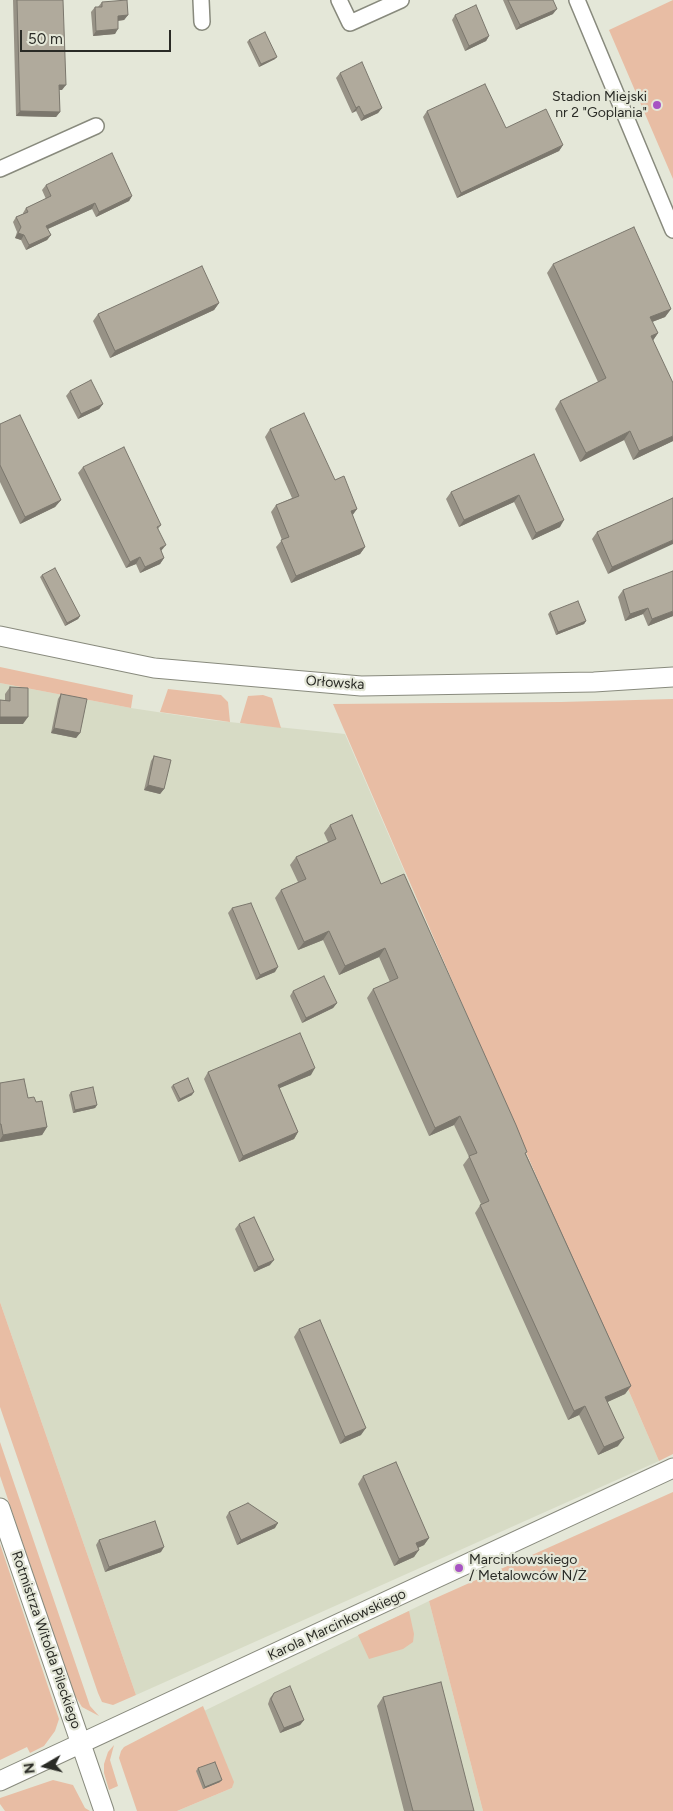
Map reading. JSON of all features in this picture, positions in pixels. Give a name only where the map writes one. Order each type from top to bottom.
[{"type":"street","points":[[201,0],[202,22]]},
{"type":"street","points":[[339,0],[350,23],[401,0]]},
{"type":"street","points":[[577,0],[673,230]]},
{"type":"street","points":[[0,169],[96,126]]},
{"type":"street","name":"Orłowska","points":[[0,636],[154,668],[361,686],[594,682],[673,676]]},
{"type":"street","name":"Karola Marcinkowskiego","points":[[0,1781],[673,1468]]},
{"type":"street","name":"Rotmistrza Witolda Pileckiego","points":[[0,1508],[104,1811]]},
{"type":"shaded area","name":"Stadion Miejski nr 2 \"Goplania\"","points":[[673,0],[673,179],[609,30]]},
{"type":"shaded area","points":[[0,667],[133,695],[131,708],[0,683]]},
{"type":"shaded area","points":[[0,683],[131,708],[210,720],[345,734],[659,1461],[136,1695],[0,1302]]},
{"type":"shaded area","points":[[168,689],[221,695],[228,702],[230,722],[160,712]]},
{"type":"shaded area","points":[[263,695],[272,698],[281,728],[240,723],[248,696]]},
{"type":"shaded area","points":[[673,699],[673,1454],[659,1461],[333,704]]},
{"type":"shaded area","points":[[0,1302],[136,1695],[113,1705],[102,1702],[98,1693],[0,1407]]},
{"type":"shaded area","points":[[0,1442],[90,1706],[99,1716],[82,1707],[74,1694],[0,1476]]},
{"type":"shaded area","points":[[673,1492],[673,1811],[483,1811],[429,1601]]},
{"type":"shaded area","points":[[0,1544],[59,1719],[55,1731],[44,1746],[30,1753],[27,1747],[0,1760]]},
{"type":"shaded area","points":[[429,1601],[483,1811],[177,1811],[232,1788],[233,1782],[204,1711]]},
{"type":"shaded area","points":[[409,1611],[414,1634],[413,1642],[403,1649],[369,1659],[358,1635]]},
{"type":"shaded area","points":[[203,1706],[234,1782],[232,1788],[177,1811],[137,1811],[119,1758],[121,1751],[124,1747]]},
{"type":"shaded area","points":[[114,1745],[110,1760],[118,1786],[109,1790],[104,1773],[104,1764],[108,1752]]},
{"type":"shaded area","points":[[53,1780],[73,1785],[85,1808],[90,1811],[5,1811],[0,1804],[0,1798]]},
{"type":"building","points":[[17,0],[63,0],[66,85],[59,85],[60,112],[20,111]]},
{"type":"building","points":[[127,0],[128,15],[118,16],[118,29],[96,31],[95,7],[102,7],[102,2]]},
{"type":"building","points":[[508,0],[553,0],[557,9],[520,25]]},
{"type":"building","points":[[476,5],[489,36],[469,46],[455,15]]},
{"type":"building","points":[[265,32],[277,57],[261,64],[249,40]]},
{"type":"building","points":[[362,62],[382,108],[364,116],[359,106],[356,108],[340,73]]},
{"type":"building","points":[[485,84],[506,128],[546,109],[563,145],[461,193],[427,111]]},
{"type":"building","points":[[112,153],[132,196],[99,212],[95,203],[46,226],[51,235],[29,245],[24,235],[18,233],[21,227],[16,217],[28,212],[26,208],[51,196],[46,185]]},
{"type":"building","points":[[634,227],[671,309],[650,317],[658,333],[651,336],[673,383],[673,436],[639,451],[630,431],[586,453],[560,401],[606,378],[553,264]]},
{"type":"building","points":[[202,266],[219,303],[115,351],[98,314]]},
{"type":"building","points":[[91,380],[103,404],[81,414],[70,391]]},
{"type":"building","points":[[304,413],[335,480],[344,476],[357,509],[351,511],[365,547],[296,576],[281,540],[289,537],[276,505],[299,496],[270,429]]},
{"type":"building","points":[[20,415],[61,500],[25,517],[0,465],[0,424]]},
{"type":"building","points":[[124,447],[161,525],[157,527],[166,545],[160,548],[164,558],[145,567],[140,557],[130,562],[83,467]]},
{"type":"building","points":[[534,454],[564,520],[536,533],[519,495],[464,520],[451,492]]},
{"type":"building","points":[[673,498],[673,540],[612,567],[597,532]]},
{"type":"building","points":[[55,568],[80,616],[67,623],[42,575]]},
{"type":"building","points":[[673,571],[673,611],[652,619],[648,608],[630,614],[623,590]]},
{"type":"building","points":[[578,601],[586,621],[558,632],[550,612]]},
{"type":"building","points":[[10,687],[28,688],[28,717],[0,717],[0,700],[10,701]]},
{"type":"building","points":[[61,694],[87,699],[80,733],[54,728]]},
{"type":"building","points":[[154,756],[171,760],[164,789],[148,785]]},
{"type":"building","points":[[352,815],[381,884],[404,874],[516,1125],[527,1152],[525,1153],[631,1386],[605,1397],[624,1438],[604,1447],[585,1406],[574,1411],[480,1205],[489,1201],[469,1156],[477,1153],[460,1116],[435,1128],[373,989],[398,978],[385,948],[345,966],[329,931],[304,942],[281,890],[306,879],[296,857],[336,839],[330,825]]},
{"type":"building","points":[[251,903],[278,967],[260,975],[232,908]]},
{"type":"building","points":[[324,976],[337,1003],[306,1018],[293,991]]},
{"type":"building","points":[[300,1033],[315,1068],[278,1085],[298,1132],[243,1156],[208,1072]]},
{"type":"building","points":[[188,1078],[194,1092],[180,1099],[173,1085]]},
{"type":"building","points":[[24,1079],[28,1098],[34,1097],[36,1102],[42,1101],[47,1127],[3,1135],[0,1124],[0,1083]]},
{"type":"building","points":[[93,1087],[97,1105],[75,1110],[71,1092]]},
{"type":"building","points":[[254,1217],[274,1260],[258,1267],[239,1224]]},
{"type":"building","points":[[320,1320],[366,1428],[345,1437],[299,1329]]},
{"type":"building","points":[[396,1462],[429,1538],[416,1543],[419,1550],[399,1559],[363,1476]]},
{"type":"building","points":[[248,1503],[278,1523],[241,1540],[229,1512]]},
{"type":"building","points":[[155,1521],[164,1547],[109,1567],[99,1540]]},
{"type":"building","points":[[441,1682],[474,1811],[413,1811],[383,1697]]},
{"type":"building","points":[[290,1686],[304,1720],[284,1728],[271,1699],[274,1693]]},
{"type":"building","points":[[215,1762],[222,1780],[205,1787],[198,1768]]},
{"type":"place","name":"Stadion Miejski nr 2 \"Goplania\"","points":[[657,105]]},
{"type":"place","name":"Marcinkowskiego / Metalowców N/Ż","points":[[459,1568]]}]
